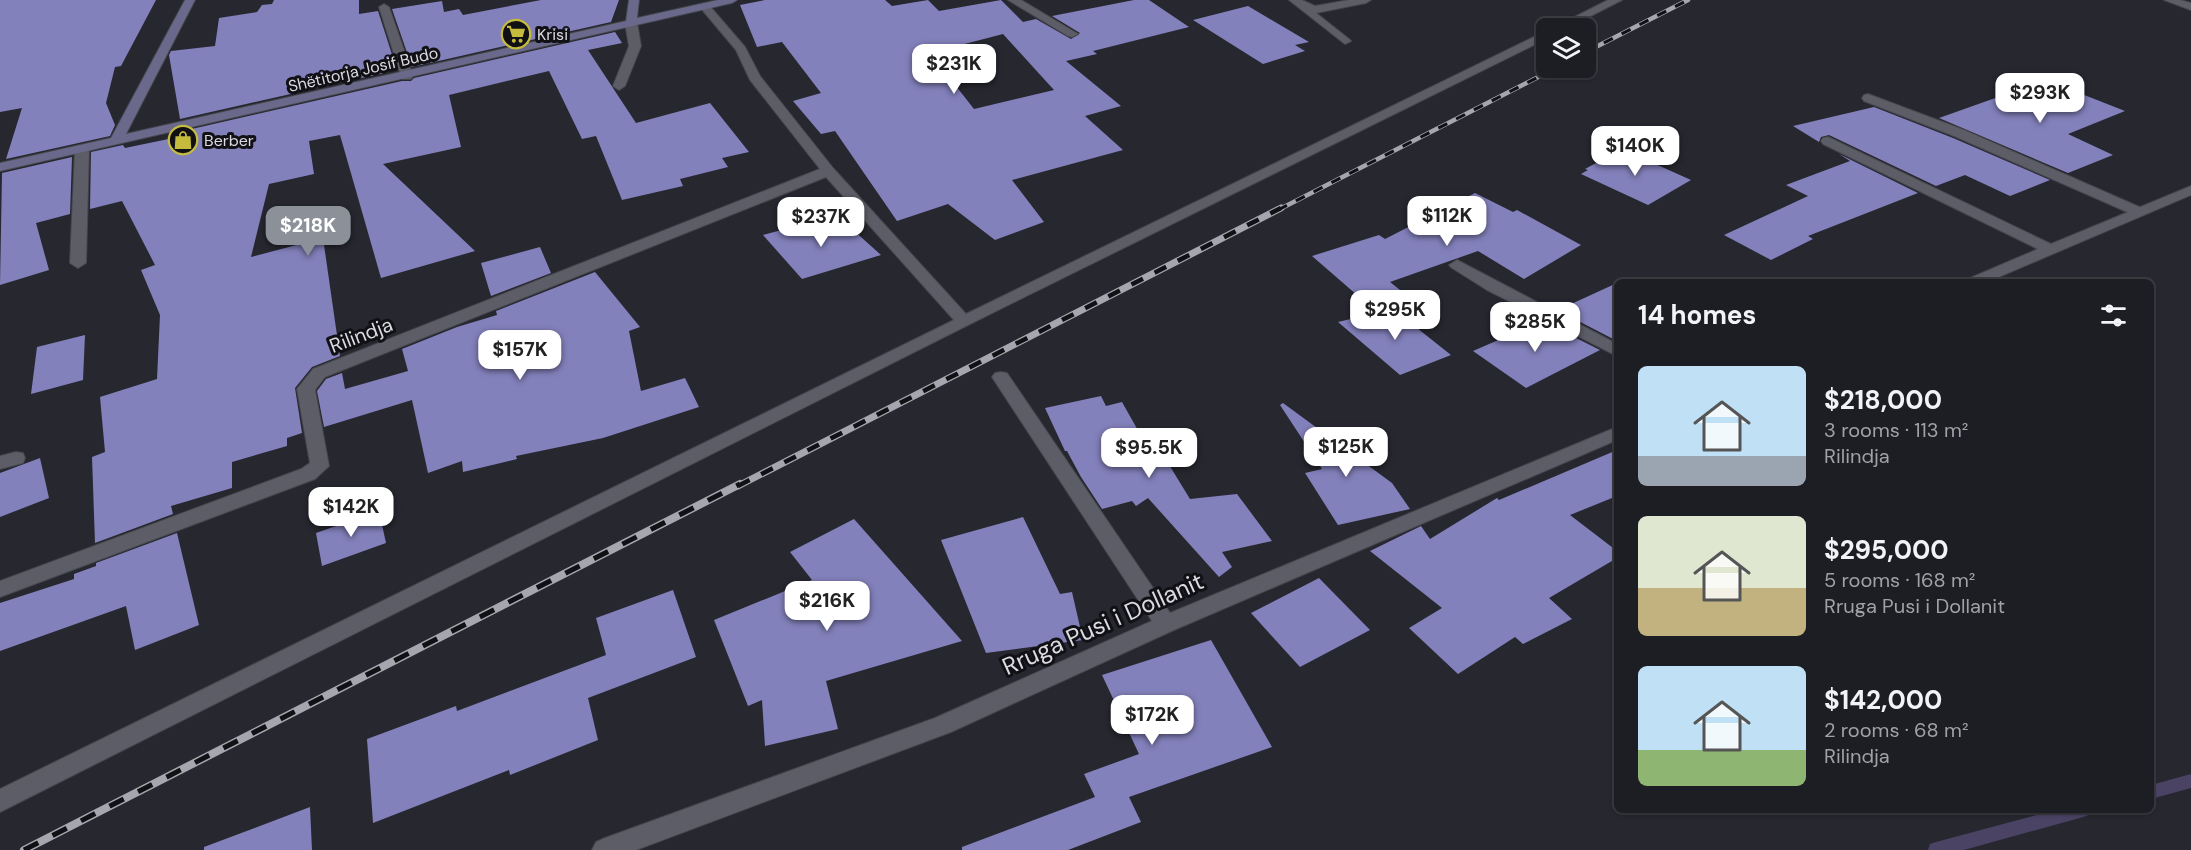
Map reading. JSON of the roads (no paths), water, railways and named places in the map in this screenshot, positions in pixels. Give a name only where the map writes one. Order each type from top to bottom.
[{"type":"main road","points":[[115,142],[190,0]]},
{"type":"main road","points":[[631,23],[634,0]]},
{"type":"main road","name":"Shëtitorja Josif Budo","points":[[0,167],[407,76],[732,0]]},
{"type":"street","points":[[1013,0],[1072,34]]},
{"type":"street","points":[[1293,0],[1314,10],[1366,0]]},
{"type":"street","points":[[1293,0],[1345,41]]},
{"type":"street","points":[[1580,18],[1617,0]]},
{"type":"street","points":[[2169,0],[2191,7]]},
{"type":"street","points":[[704,6],[741,49],[754,77],[828,171],[964,321]]},
{"type":"street","points":[[384,7],[407,76]]},
{"type":"street","points":[[619,86],[635,46],[631,23]]},
{"type":"street","points":[[0,801],[964,321],[1536,40]]},
{"type":"street","points":[[1868,98],[1969,138],[2139,212]]},
{"type":"street","points":[[1828,141],[2049,249]]},
{"type":"street","points":[[78,262],[82,149]]},
{"type":"street","name":"Rilindja","points":[[0,589],[308,474],[320,466],[306,389],[319,373],[828,171]]},
{"type":"street","points":[[1981,279],[2191,190]]},
{"type":"street","points":[[1457,265],[1493,287],[1614,349]]},
{"type":"street","points":[[1001,377],[1166,624]]},
{"type":"street","name":"Rruga Pusi i Dollanit","points":[[606,850],[943,725],[1166,624],[1614,434]]},
{"type":"waterway","points":[[2154,791],[2191,781]]},
{"type":"waterway","points":[[1936,850],[2072,813]]},
{"type":"railway","points":[[1596,47],[1688,0]]},
{"type":"railway","points":[[1278,210],[1536,78]]},
{"type":"railway","points":[[738,486],[1281,208]]},
{"type":"railway","points":[[24,850],[740,484]]},
{"type":"place","name":"Krisi","points":[[516,34]]},
{"type":"place","name":"Berber","points":[[183,140]]}]
